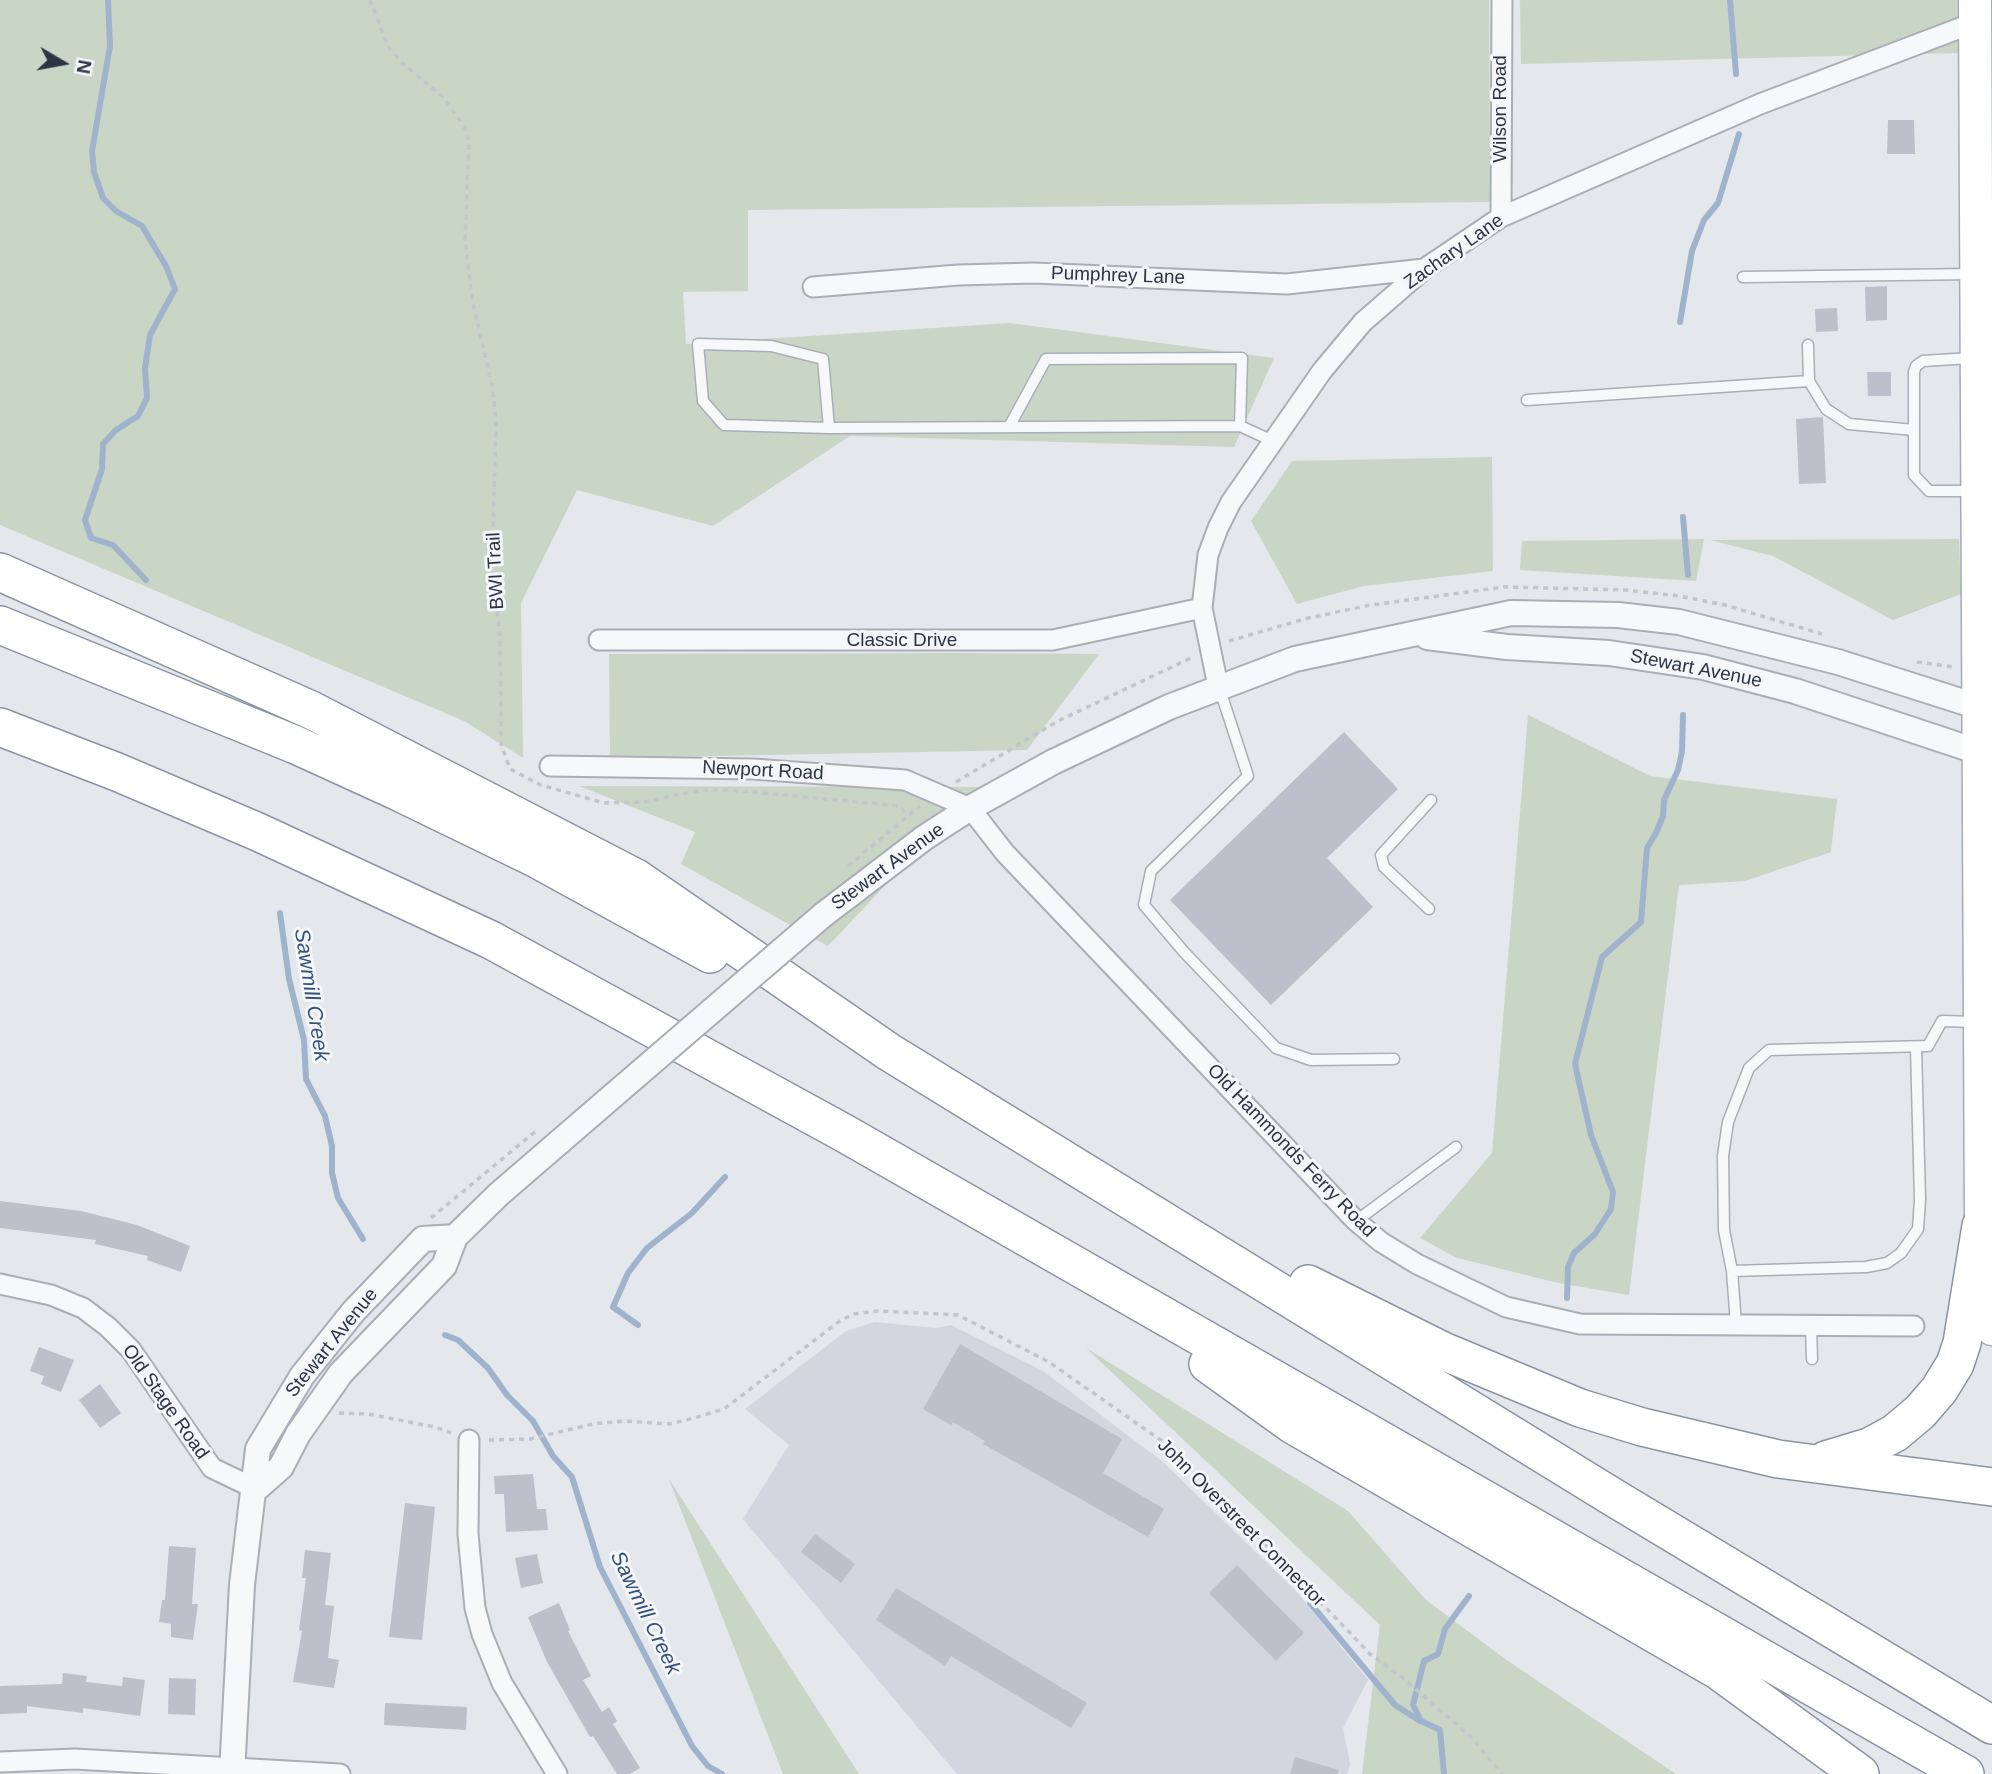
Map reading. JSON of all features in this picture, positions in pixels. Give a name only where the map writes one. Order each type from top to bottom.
[{"type":"highway","points":[[0,572],[311,710],[636,878],[889,1052]]},
{"type":"highway","points":[[0,625],[296,745],[411,798],[535,858],[889,1052],[1992,1725]]},
{"type":"highway","points":[[0,727],[117,772],[258,832],[491,940],[844,1133],[1965,1774]]},
{"type":"highway","points":[[1096,1179],[1443,1351],[1580,1408],[1716,1447],[1778,1459],[1818,1462],[1992,1487]]},
{"type":"highway","points":[[1818,1462],[1869,1447],[1895,1433],[1920,1412],[1939,1390],[1955,1364],[1962,1343],[1981,1226]]},
{"type":"highway","points":[[1048,1250],[1293,1425],[1719,1671],[1860,1774]]},
{"type":"highway","points":[[1879,1658],[1992,1718]]},
{"type":"main road","points":[[1975,11],[1979,491],[1985,710],[1979,1022],[1981,1226],[1992,1329]]},
{"type":"street","name":"Wilson Road","points":[[1501,218],[1502,0]]},
{"type":"street","name":"Zachary Lane","points":[[1218,686],[1202,608],[1208,555],[1218,528],[1231,502],[1322,371],[1363,322],[1424,269],[1501,218],[1975,11]]},
{"type":"street","name":"Pumphrey Lane","points":[[813,287],[958,275],[1034,273],[1287,285],[1424,269]]},
{"type":"street","name":"Classic Drive","points":[[599,640],[1053,640],[1202,608]]},
{"type":"street","name":"Stewart Avenue","points":[[256,1489],[281,1467],[298,1434],[341,1373],[444,1266],[455,1237],[499,1194],[823,915],[924,838],[970,808],[1082,747],[1218,686],[1295,659],[1511,613],[1648,617],[1759,640],[1985,710]]},
{"type":"street","name":"Stewart Avenue","points":[[1404,635],[1507,647],[1609,653],[1703,667],[1795,691],[1985,754]]},
{"type":"street","name":"Newport Road","points":[[550,766],[752,769],[905,780],[970,808]]},
{"type":"street","name":"Old Hammonds Ferry Road","points":[[970,808],[1005,853],[1356,1221],[1381,1242],[1417,1264],[1506,1307],[1580,1324],[1914,1326]]},
{"type":"street","name":"Stewart Avenue","points":[[232,1771],[242,1585],[256,1489],[258,1449],[287,1398],[325,1347],[423,1239],[455,1237]]},
{"type":"street","name":"Old Stage Road","points":[[0,1284],[51,1295],[83,1308],[108,1327],[131,1350],[212,1468],[256,1489]]},
{"type":"street","points":[[469,1440],[468,1534],[475,1608],[482,1634],[502,1683],[557,1774]]},
{"type":"street","points":[[0,1762],[61,1759],[232,1771],[340,1774]]},
{"type":"lane","points":[[1743,277],[1978,274]]},
{"type":"lane","points":[[830,428],[823,359],[771,346],[698,344],[703,401],[724,425],[830,428],[1240,426],[1273,441]]},
{"type":"lane","points":[[1808,345],[1809,381],[1826,409],[1849,425],[1914,430]]},
{"type":"lane","points":[[1979,357],[1923,362],[1916,366],[1914,372],[1914,475],[1929,491],[1979,491]]},
{"type":"lane","points":[[1009,427],[1046,359],[1242,358],[1240,426]]},
{"type":"lane","points":[[1527,400],[1809,381]]},
{"type":"lane","points":[[1218,686],[1248,776],[1151,871],[1144,905],[1184,952],[1276,1048],[1311,1060],[1394,1059]]},
{"type":"lane","points":[[1429,909],[1384,867],[1381,855],[1432,800]]},
{"type":"lane","points":[[1736,1324],[1732,1270],[1724,1230],[1723,1156],[1728,1122],[1749,1068],[1769,1049],[1916,1048],[1928,1046],[1942,1021],[1979,1022]]},
{"type":"lane","points":[[1732,1270],[1866,1267],[1887,1263],[1901,1253],[1918,1228],[1920,1200],[1916,1048]]},
{"type":"lane","points":[[1356,1221],[1456,1147]]},
{"type":"lane","points":[[1811,1325],[1812,1359]]},
{"type":"path","name":"BWI Trail","points":[[370,0],[388,46],[401,62],[442,96],[464,126],[469,141],[465,240],[496,423],[492,570],[500,636],[501,744],[510,769],[541,785],[604,803],[644,802],[702,790],[731,790],[901,807],[906,815],[843,871]]},
{"type":"path","name":"John Overstreet Connector","points":[[329,1418],[350,1412],[368,1414],[435,1426],[469,1440],[530,1440],[593,1424],[624,1421],[670,1424],[724,1409],[841,1320],[854,1314],[890,1311],[958,1315],[1018,1343],[1049,1362],[1162,1441],[1210,1486],[1370,1654],[1404,1679],[1471,1737],[1502,1774]]},
{"type":"shaded area","points":[[875,1322],[935,1328],[951,1325],[1043,1371],[1163,1462],[1296,1591],[1368,1680],[1343,1728],[1350,1764],[1347,1774],[957,1774],[743,1519],[789,1445],[745,1409],[846,1331]]},
{"type":"green space","points":[[0,0],[1489,0],[1490,202],[748,210],[748,291],[683,292],[686,344],[1010,323],[1274,358],[1234,447],[850,436],[713,526],[577,490],[521,603],[523,758],[464,721],[0,525]]},
{"type":"green space","points":[[1520,0],[1957,0],[1958,53],[1521,64]]},
{"type":"green space","points":[[1492,457],[1493,571],[1364,586],[1297,604],[1251,521],[1292,461]]},
{"type":"green space","points":[[1704,539],[1696,581],[1520,570],[1522,541]]},
{"type":"green space","points":[[1959,539],[1961,594],[1893,620],[1773,556],[1710,540]]},
{"type":"green space","points":[[609,654],[1099,654],[1027,750],[610,758]]},
{"type":"green space","points":[[1528,715],[1650,776],[1837,799],[1831,852],[1745,881],[1679,885],[1629,1295],[1558,1283],[1457,1258],[1420,1238],[1492,1153]]},
{"type":"green space","points":[[579,786],[978,787],[828,946],[681,864],[695,832]]},
{"type":"green space","points":[[1086,1348],[1348,1511],[1426,1600],[1508,1661],[1676,1774],[1362,1774],[1380,1625]]},
{"type":"green space","points":[[669,1479],[859,1774],[783,1774]]},
{"type":"building","points":[[1888,120],[1914,120],[1915,154],[1887,154]]},
{"type":"building","points":[[1887,286],[1887,320],[1866,321],[1865,287]]},
{"type":"building","points":[[1837,308],[1838,331],[1816,332],[1815,309]]},
{"type":"building","points":[[1867,372],[1891,372],[1891,396],[1868,396]]},
{"type":"building","points":[[1823,417],[1826,483],[1799,484],[1796,419]]},
{"type":"building","points":[[1344,732],[1398,789],[1327,858],[1373,907],[1271,1005],[1170,900]]},
{"type":"building","points":[[0,1201],[81,1211],[137,1225],[190,1246],[181,1272],[147,1260],[148,1256],[95,1244],[96,1240],[0,1228]]},
{"type":"building","points":[[960,1344],[1122,1439],[1103,1473],[1164,1509],[1148,1537],[983,1444],[985,1441],[953,1422],[951,1425],[923,1409]]},
{"type":"building","points":[[39,1347],[74,1360],[61,1392],[41,1384],[44,1376],[30,1371]]},
{"type":"building","points":[[100,1384],[121,1413],[100,1428],[79,1400]]},
{"type":"building","points":[[533,1474],[537,1509],[546,1509],[548,1530],[506,1532],[504,1494],[495,1494],[494,1476]]},
{"type":"building","points":[[405,1503],[435,1507],[422,1640],[389,1637]]},
{"type":"building","points":[[815,1534],[855,1564],[841,1583],[801,1552]]},
{"type":"building","points":[[169,1546],[196,1548],[192,1604],[198,1604],[193,1640],[171,1637],[171,1624],[159,1622],[162,1600],[165,1600]]},
{"type":"building","points":[[305,1550],[331,1553],[325,1605],[334,1606],[328,1658],[339,1660],[334,1688],[293,1682],[302,1631],[299,1630],[306,1578],[302,1578]]},
{"type":"building","points":[[537,1554],[543,1583],[521,1588],[515,1558]]},
{"type":"building","points":[[1237,1565],[1304,1633],[1276,1661],[1209,1593]]},
{"type":"building","points":[[896,1588],[1087,1703],[1071,1728],[951,1656],[945,1666],[876,1620]]},
{"type":"building","points":[[559,1603],[570,1630],[568,1631],[591,1676],[583,1680],[602,1712],[609,1707],[617,1721],[613,1724],[640,1768],[630,1774],[617,1774],[593,1736],[590,1737],[547,1662],[528,1617]]},
{"type":"building","points":[[63,1673],[87,1676],[86,1682],[122,1686],[123,1677],[145,1680],[140,1716],[83,1708],[83,1713],[27,1706],[27,1713],[0,1714],[0,1686],[62,1684]]},
{"type":"building","points":[[169,1678],[196,1679],[195,1715],[168,1714]]},
{"type":"building","points":[[385,1703],[467,1707],[466,1730],[384,1725]]},
{"type":"building","points":[[1295,1757],[1339,1770],[1338,1774],[1290,1774]]},
{"type":"waterway","name":"Sawmill Creek","points":[[108,0],[110,46],[92,151],[94,172],[103,198],[116,211],[142,226],[166,266],[175,289],[150,335],[145,368],[147,398],[138,416],[116,430],[103,444],[102,469],[85,520],[91,538],[113,545],[146,580]]},
{"type":"waterway","points":[[1730,0],[1736,74]]},
{"type":"waterway","points":[[1680,322],[1692,251],[1704,220],[1718,203],[1739,134]]},
{"type":"waterway","points":[[1683,517],[1688,575]]},
{"type":"waterway","points":[[1567,1298],[1568,1267],[1574,1253],[1595,1234],[1611,1209],[1613,1192],[1591,1135],[1575,1064],[1602,957],[1641,922],[1647,848],[1663,816],[1664,800],[1678,770],[1682,751],[1683,715]]},
{"type":"waterway","name":"Sawmill Creek","points":[[280,913],[289,979],[304,1040],[306,1079],[325,1116],[332,1146],[332,1173],[338,1198],[363,1239]]},
{"type":"waterway","points":[[638,1325],[613,1307],[628,1273],[647,1248],[692,1213],[725,1177]]},
{"type":"waterway","name":"Sawmill Creek","points":[[445,1335],[458,1340],[488,1368],[507,1395],[533,1421],[553,1456],[572,1477],[600,1567],[692,1746],[708,1766],[722,1774]]},
{"type":"waterway","points":[[1444,1774],[1440,1730],[1421,1721],[1413,1705],[1424,1661],[1438,1654],[1445,1629],[1469,1596]]},
{"type":"waterway","points":[[1310,1603],[1395,1705],[1420,1721]]}]
